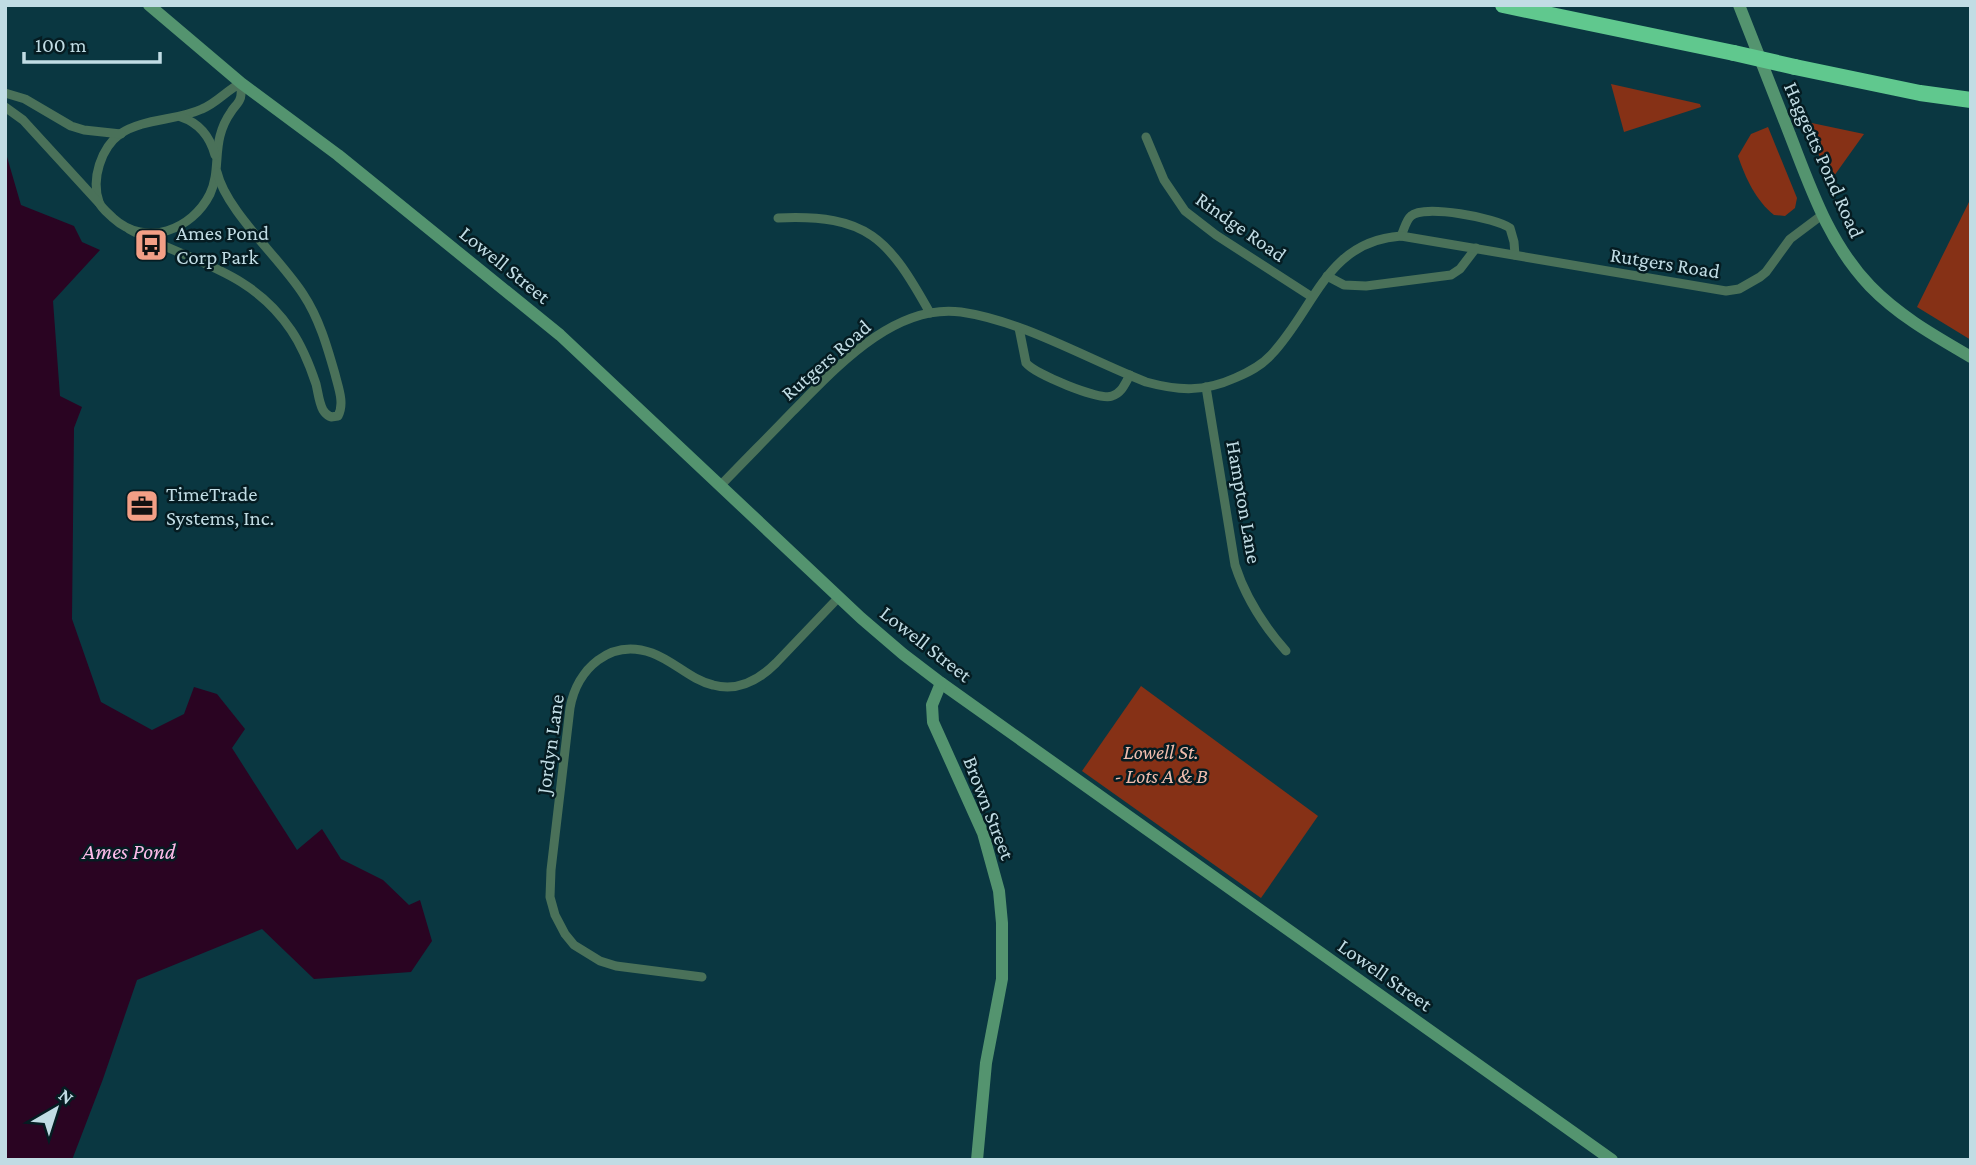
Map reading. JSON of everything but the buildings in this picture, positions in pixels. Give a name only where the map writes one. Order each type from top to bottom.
[{"type":"highway","points":[[1503,5],[1920,93],[1971,100]]},
{"type":"main road","name":"Lowell Street","points":[[149,5],[242,83],[338,155],[538,316],[839,597],[883,637],[941,683],[1612,1160]]},
{"type":"main road","name":"Haggetts Pond Road","points":[[1739,5],[1831,235],[1870,286],[1919,327],[1971,357]]},
{"type":"main road","name":"Brown Street","points":[[941,683],[932,705],[933,722],[983,833],[999,891],[1002,923],[1002,979],[986,1063],[977,1160]]},
{"type":"street","points":[[99,203],[97,184],[100,162],[121,134],[143,125],[181,117],[214,103],[229,89],[242,83]]},
{"type":"street","points":[[5,107],[23,120],[115,220],[159,245],[234,276],[268,301],[294,334],[315,381],[323,410],[334,418],[341,411],[338,386],[312,309],[220,184],[217,161],[220,136],[232,110],[240,100],[242,83]]},
{"type":"street","points":[[5,93],[25,99],[71,126],[121,134]]},
{"type":"street","points":[[181,117],[201,128],[212,145],[217,161]]},
{"type":"street","name":"Rindge Road","points":[[1146,136],[1168,189],[1190,216],[1312,297]]},
{"type":"street","points":[[129,229],[151,234],[177,229],[205,203],[212,191],[217,172]]},
{"type":"street","points":[[1401,236],[1409,217],[1426,211],[1498,221],[1505,224],[1512,233],[1515,254]]},
{"type":"street","name":"Rutgers Road","points":[[720,485],[865,344],[889,328],[930,313],[963,313],[1019,328],[1130,375],[1171,389],[1206,387],[1223,384],[1248,373],[1265,361],[1284,339],[1327,276],[1344,258],[1365,244],[1381,239],[1401,236],[1726,291],[1739,289],[1760,277],[1790,239],[1822,215]]},
{"type":"street","points":[[778,218],[827,219],[872,234],[892,254],[930,313]]},
{"type":"street","points":[[1327,276],[1344,285],[1366,286],[1451,275],[1460,269],[1476,248]]},
{"type":"street","points":[[1019,328],[1026,363],[1038,372],[1105,398],[1118,393],[1130,375]]},
{"type":"street","name":"Hampton Lane","points":[[1206,387],[1240,580],[1266,628],[1286,651]]},
{"type":"street","name":"Jordyn Lane","points":[[702,977],[616,966],[600,961],[574,945],[555,915],[550,897],[551,870],[570,708],[575,687],[597,661],[617,652],[631,650],[654,654],[714,686],[732,687],[751,682],[776,663],[839,597]]},
{"type":"green space","points":[[1611,84],[1700,104],[1701,107],[1624,132]]},
{"type":"green space","points":[[1807,122],[1864,134],[1829,183]]},
{"type":"green space","points":[[1768,127],[1797,198],[1795,208],[1785,216],[1774,215],[1762,203],[1738,156],[1751,134]]},
{"type":"green space","points":[[1971,198],[1971,340],[1917,307]]},
{"type":"green space","name":"Lowell St. - Lots A & B","points":[[1141,686],[1318,816],[1261,898],[1082,771]]},
{"type":"water","name":"Ames Pond","points":[[5,150],[21,205],[74,226],[82,242],[100,250],[53,301],[60,396],[82,407],[74,428],[72,619],[101,702],[152,730],[184,714],[194,687],[217,694],[245,729],[232,748],[297,850],[322,829],[341,859],[383,880],[409,905],[420,900],[432,941],[411,972],[314,979],[262,929],[137,980],[72,1160],[5,1160]]},
{"type":"place","name":"Ames Pond Corp Park","points":[[151,245]]},
{"type":"place","name":"TimeTrade Systems, Inc.","points":[[142,506]]}]
